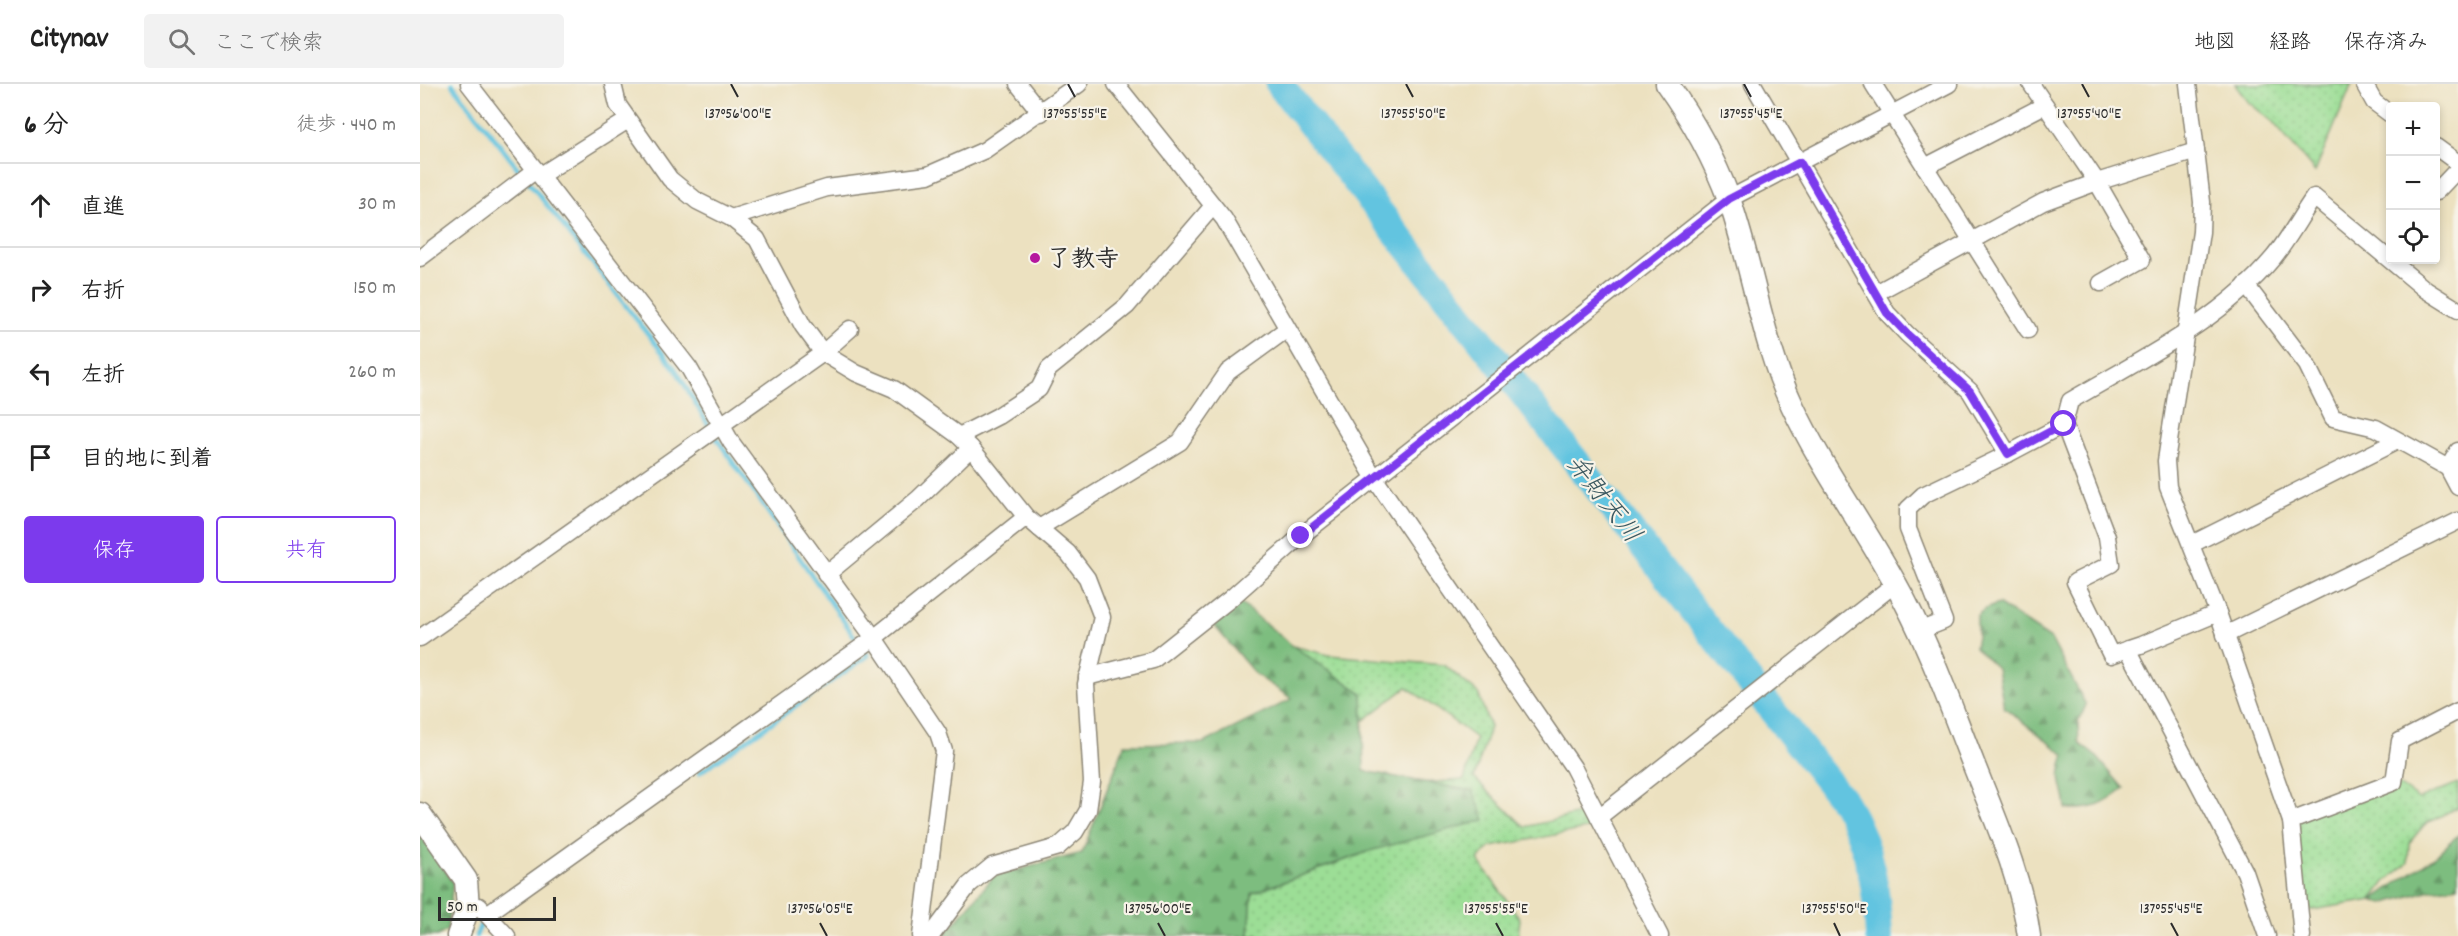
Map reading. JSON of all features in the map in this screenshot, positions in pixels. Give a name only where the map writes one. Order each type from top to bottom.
[{"type":"street","points":[[469,84],[689,368],[731,442],[874,638],[938,733],[944,751],[921,936]]},
{"type":"street","points":[[613,84],[618,105],[670,179],[698,201],[731,218],[757,238],[803,326],[823,352],[856,373],[894,389],[959,436],[1026,516],[1068,554],[1086,578],[1102,617],[1086,684],[1092,782],[1088,810],[1075,832],[1058,847],[992,867],[969,885],[931,936]]},
{"type":"street","points":[[1018,84],[1041,113]]},
{"type":"street","points":[[731,218],[826,188],[928,175],[985,150],[1041,113],[1079,84]]},
{"type":"street","points":[[1116,84],[1224,219],[1375,479],[1573,767],[1660,936]]},
{"type":"street","points":[[1667,84],[1703,142],[1729,199],[1768,341],[1791,404],[1823,464],[1896,583],[1919,631],[2001,835],[2025,909],[2029,936]]},
{"type":"street","points":[[1753,84],[1887,313],[1970,391],[2008,454]]},
{"type":"street","points":[[1873,84],[2028,330]]},
{"type":"street","points":[[1087,677],[1153,660],[1230,599],[1301,536],[1729,199],[1948,84]]},
{"type":"street","points":[[2031,84],[2097,182],[2142,260],[2101,283]]},
{"type":"street","points":[[2188,84],[2202,202],[2186,333],[2166,461],[2168,487],[2218,613],[2291,821],[2302,936]]},
{"type":"street","points":[[2364,84],[2374,102],[2386,110]]},
{"type":"street","points":[[1925,167],[2045,105]]},
{"type":"street","points":[[420,258],[538,172],[628,120]]},
{"type":"street","points":[[2440,150],[2458,163]]},
{"type":"street","points":[[1876,293],[2043,202],[2097,182],[2196,151]]},
{"type":"street","points":[[2440,188],[2458,169]]},
{"type":"street","points":[[2218,613],[2111,655],[2075,582],[2110,564],[2107,537],[2064,424],[2070,401],[2186,333],[2230,300],[2273,258],[2313,197],[2385,246],[2426,290],[2458,310]]},
{"type":"street","points":[[959,436],[998,416],[1039,388],[1049,369],[1127,306],[1213,206]]},
{"type":"street","points":[[2246,285],[2307,365],[2333,418],[2376,428],[2448,468],[2458,487]]},
{"type":"street","points":[[420,638],[722,425],[823,352],[850,329]]},
{"type":"street","points":[[1039,528],[1180,442],[1228,372],[1287,329]]},
{"type":"street","points":[[1919,631],[1944,621],[1908,529],[1908,509],[1923,495],[2064,424]]},
{"type":"street","points":[[2192,544],[2397,441]]},
{"type":"street","points":[[826,575],[918,499],[971,448]]},
{"type":"street","points":[[2448,468],[2458,451]]},
{"type":"street","points":[[487,914],[874,638],[1026,516]]},
{"type":"street","points":[[2225,635],[2458,521]]},
{"type":"street","points":[[1599,817],[1896,583]]},
{"type":"street","points":[[2128,649],[2245,872],[2267,936]]},
{"type":"street","points":[[2291,821],[2394,782],[2400,741],[2458,711]]},
{"type":"street","points":[[420,814],[466,880],[468,908],[458,936]]},
{"type":"street","points":[[468,894],[507,936]]},
{"type":"green space","points":[[2235,84],[2352,84],[2315,172],[2273,122],[2247,101]]},
{"type":"green space","points":[[1240,603],[1293,646],[1362,693],[1364,771],[1473,791],[1485,820],[1373,850],[1252,893],[1249,936],[944,936],[994,876],[1082,853],[1125,744],[1204,743],[1292,699],[1255,674],[1207,617]]},
{"type":"green space","points":[[1998,604],[2051,639],[2086,705],[2078,723],[2079,743],[2097,757],[2124,789],[2104,803],[2091,808],[2066,809],[2060,778],[2065,755],[2004,707],[1997,668],[1975,647],[1977,615]]},
{"type":"green space","points":[[1293,646],[1329,655],[1444,665],[1478,693],[1490,727],[1474,778],[1525,827],[1583,813],[1592,828],[1491,847],[1478,860],[1520,919],[1518,936],[1249,936],[1252,893],[1360,855],[1345,788],[1464,780],[1476,738],[1407,687],[1363,721],[1362,693]]},
{"type":"green space","points":[[2394,782],[2419,799],[2458,783],[2458,807],[2425,824],[2409,843],[2408,863],[2385,882],[2372,900],[2300,912],[2291,821]]},
{"type":"green space","points":[[420,833],[453,882],[447,931],[437,936],[420,936]]},
{"type":"green space","points":[[2458,835],[2458,886],[2430,890],[2383,904],[2372,900],[2437,855]]},
{"type":"waterway","points":[[452,84],[523,175]]},
{"type":"waterway","name":"弁財天川","points":[[1279,84],[1845,803],[1861,836],[1871,867],[1879,936]]},
{"type":"waterway","points":[[528,181],[676,370],[710,428]]},
{"type":"waterway","points":[[699,773],[868,656],[714,435]]},
{"type":"waterway","points":[[476,936],[481,924],[487,919]]},
{"type":"place","name":"了教寺","points":[[1035,258]]},
{"type":"route","points":[[1301,536],[1729,199],[1800,162],[1887,313],[1970,391],[2008,454],[2064,424]]}]
